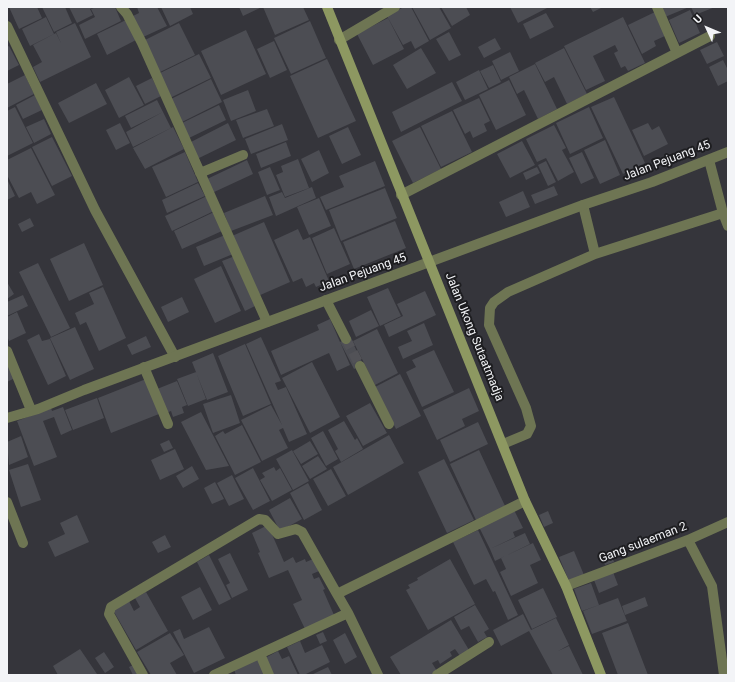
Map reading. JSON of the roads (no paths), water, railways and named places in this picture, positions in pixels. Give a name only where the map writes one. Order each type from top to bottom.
[{"type":"main road","name":"Jalan Ukong Sutaatmadja","points":[[327,7],[401,195],[525,501],[566,586],[601,675]]},
{"type":"street","points":[[121,7],[127,14],[142,43],[267,322]]},
{"type":"street","points":[[339,40],[395,7]]},
{"type":"street","points":[[657,7],[677,53]]},
{"type":"street","points":[[7,26],[95,210],[175,358]]},
{"type":"street","points":[[401,195],[710,36]]},
{"type":"street","name":"Jalan Pejuang 45","points":[[7,418],[35,409],[144,367],[175,358],[326,300],[583,205],[652,182],[728,152]]},
{"type":"street","points":[[200,173],[243,155]]},
{"type":"street","points":[[709,160],[723,213],[728,226]]},
{"type":"street","points":[[583,205],[595,254]]},
{"type":"street","points":[[503,444],[527,434],[531,426],[526,408],[489,325],[490,308],[494,302],[508,292],[595,254],[723,213]]},
{"type":"street","points":[[326,300],[346,339]]},
{"type":"street","points":[[7,351],[35,409]]},
{"type":"street","points":[[360,366],[389,424]]},
{"type":"street","points":[[144,367],[168,424]]},
{"type":"street","points":[[337,594],[525,501]]},
{"type":"street","points":[[7,502],[23,543]]},
{"type":"street","points":[[143,675],[109,614],[111,607],[259,519],[265,520],[278,534],[296,529],[302,532],[348,613],[378,675]]},
{"type":"street","name":"Gang sulaeman 2","points":[[566,586],[688,540],[728,522]]},
{"type":"street","points":[[688,540],[712,586],[724,675]]},
{"type":"street","points":[[214,675],[227,672],[260,654],[348,613]]},
{"type":"street","points":[[438,675],[489,642]]},
{"type":"street","points":[[260,654],[269,675]]},
{"type":"tunnel","points":[[346,339],[360,366]]}]
